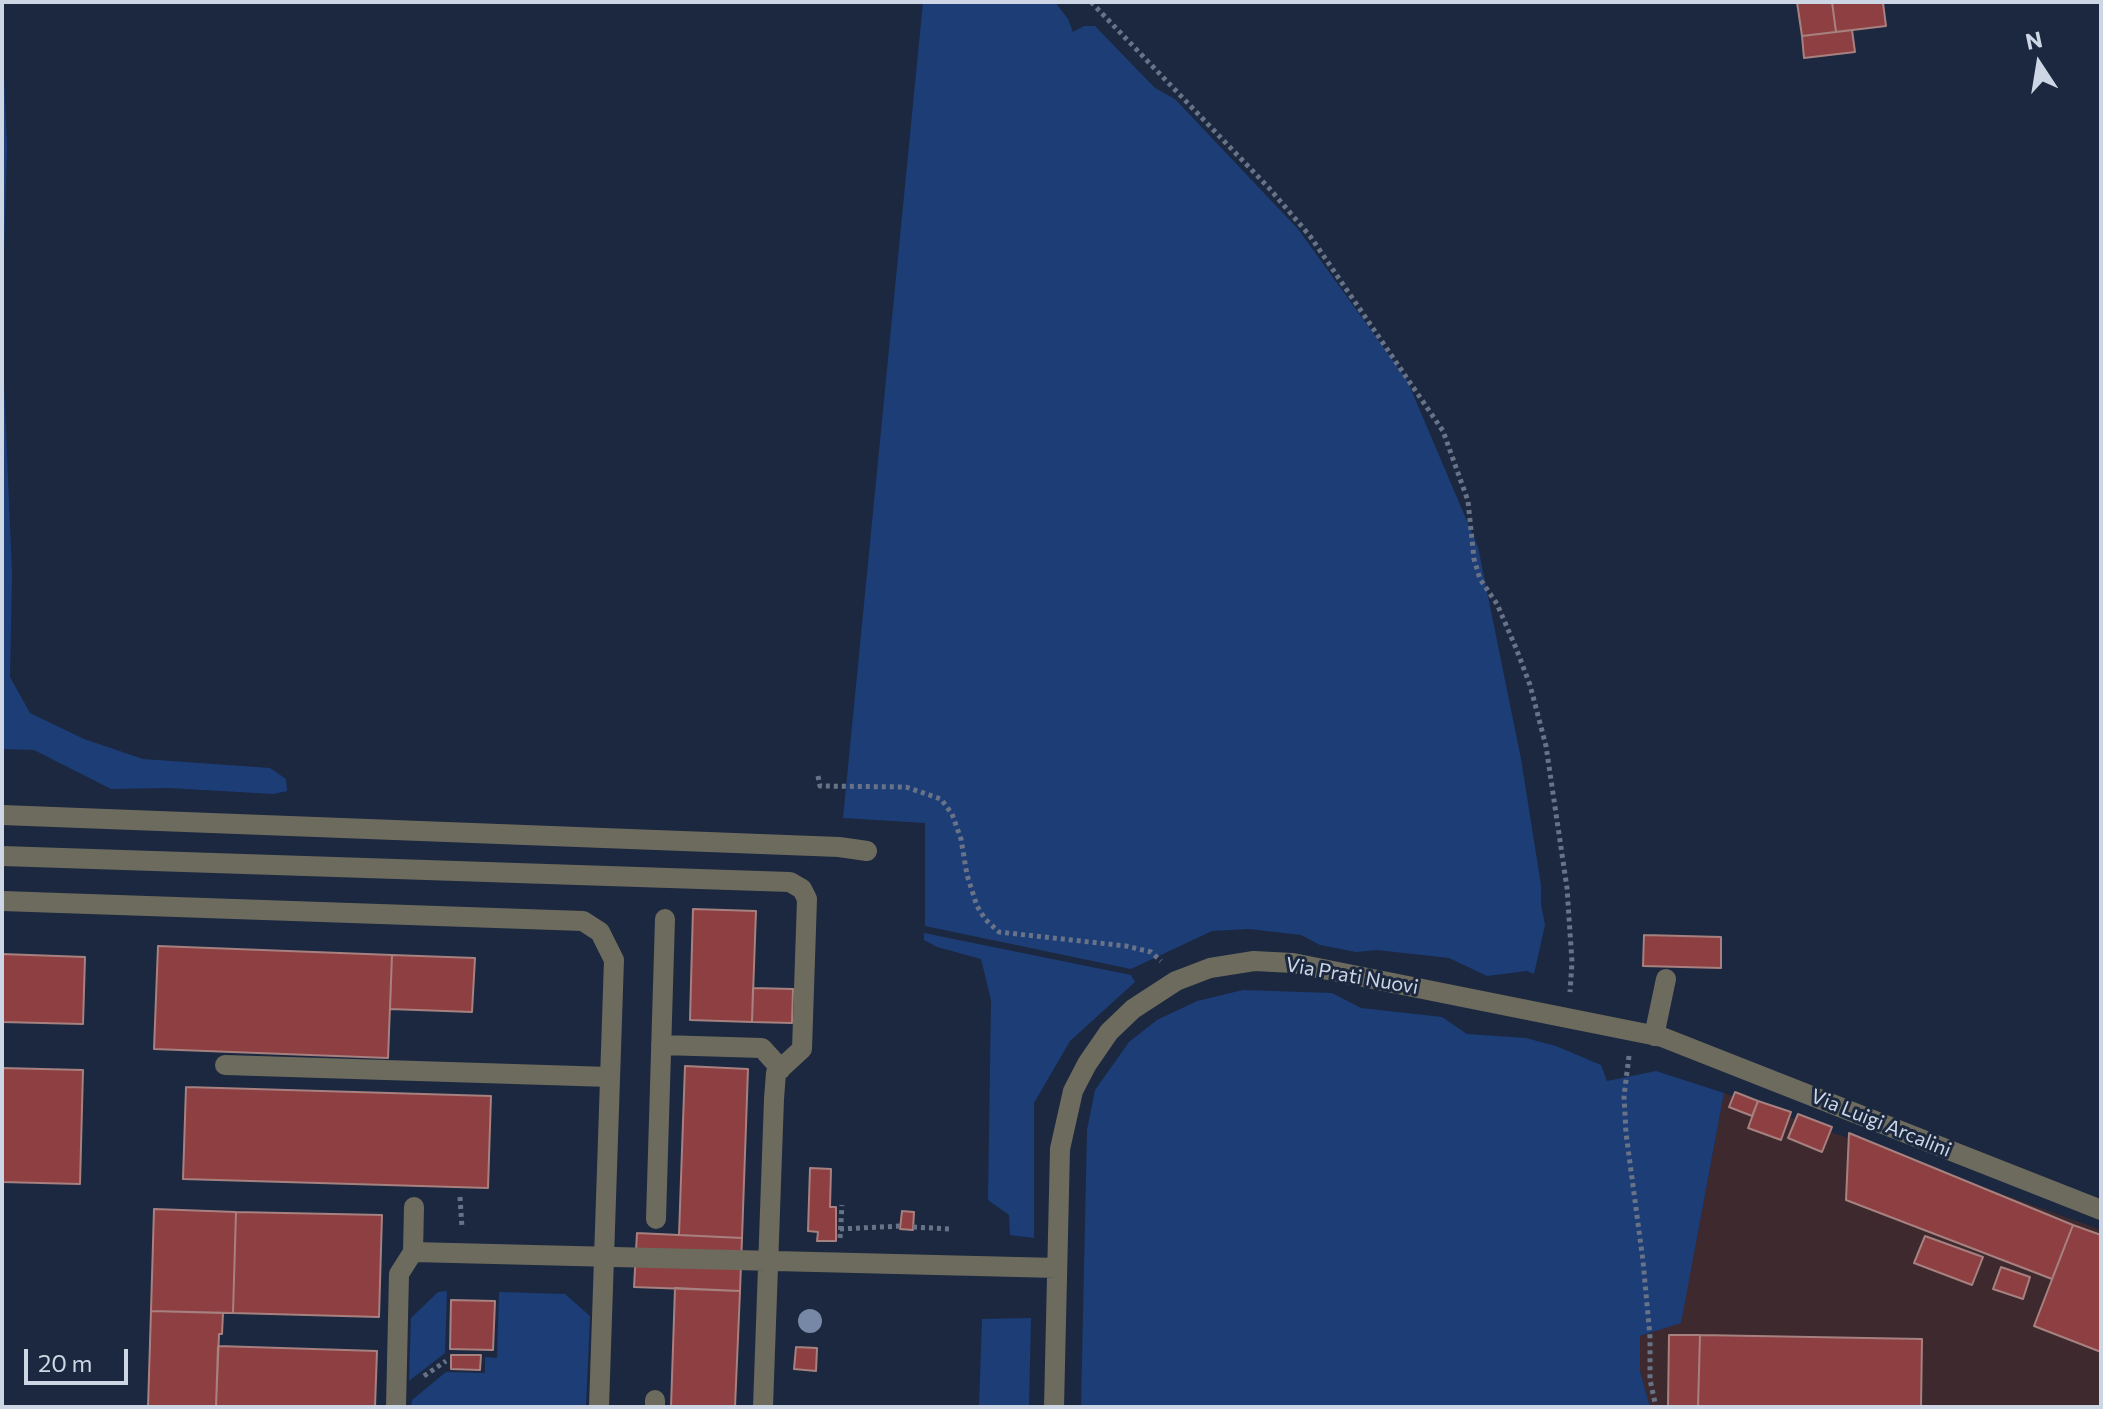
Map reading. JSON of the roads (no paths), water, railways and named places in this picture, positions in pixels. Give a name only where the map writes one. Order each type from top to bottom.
[{"type":"street","points":[[2,815],[839,847],[867,851]]},
{"type":"street","points":[[2,856],[790,882],[802,889],[807,899],[802,1049],[776,1073],[774,1099],[763,1407]]},
{"type":"street","points":[[2,901],[583,921],[600,932],[614,960],[599,1407]]},
{"type":"street","points":[[656,1219],[665,919]]},
{"type":"street","name":"Via Prati Nuovi","points":[[1054,1407],[1060,1149],[1073,1091],[1109,1032],[1133,1009],[1176,981],[1210,968],[1239,963],[1293,963],[1658,1036]]},
{"type":"street","points":[[1658,1036],[1666,979]]},
{"type":"street","name":"Via Luigi Arcalini","points":[[1658,1036],[2101,1210]]},
{"type":"street","points":[[661,1045],[762,1048],[781,1069]]},
{"type":"street","points":[[225,1065],[610,1077]]},
{"type":"street","points":[[396,1407],[399,1274],[413,1252],[414,1207]]},
{"type":"street","points":[[413,1252],[1057,1268]]}]
